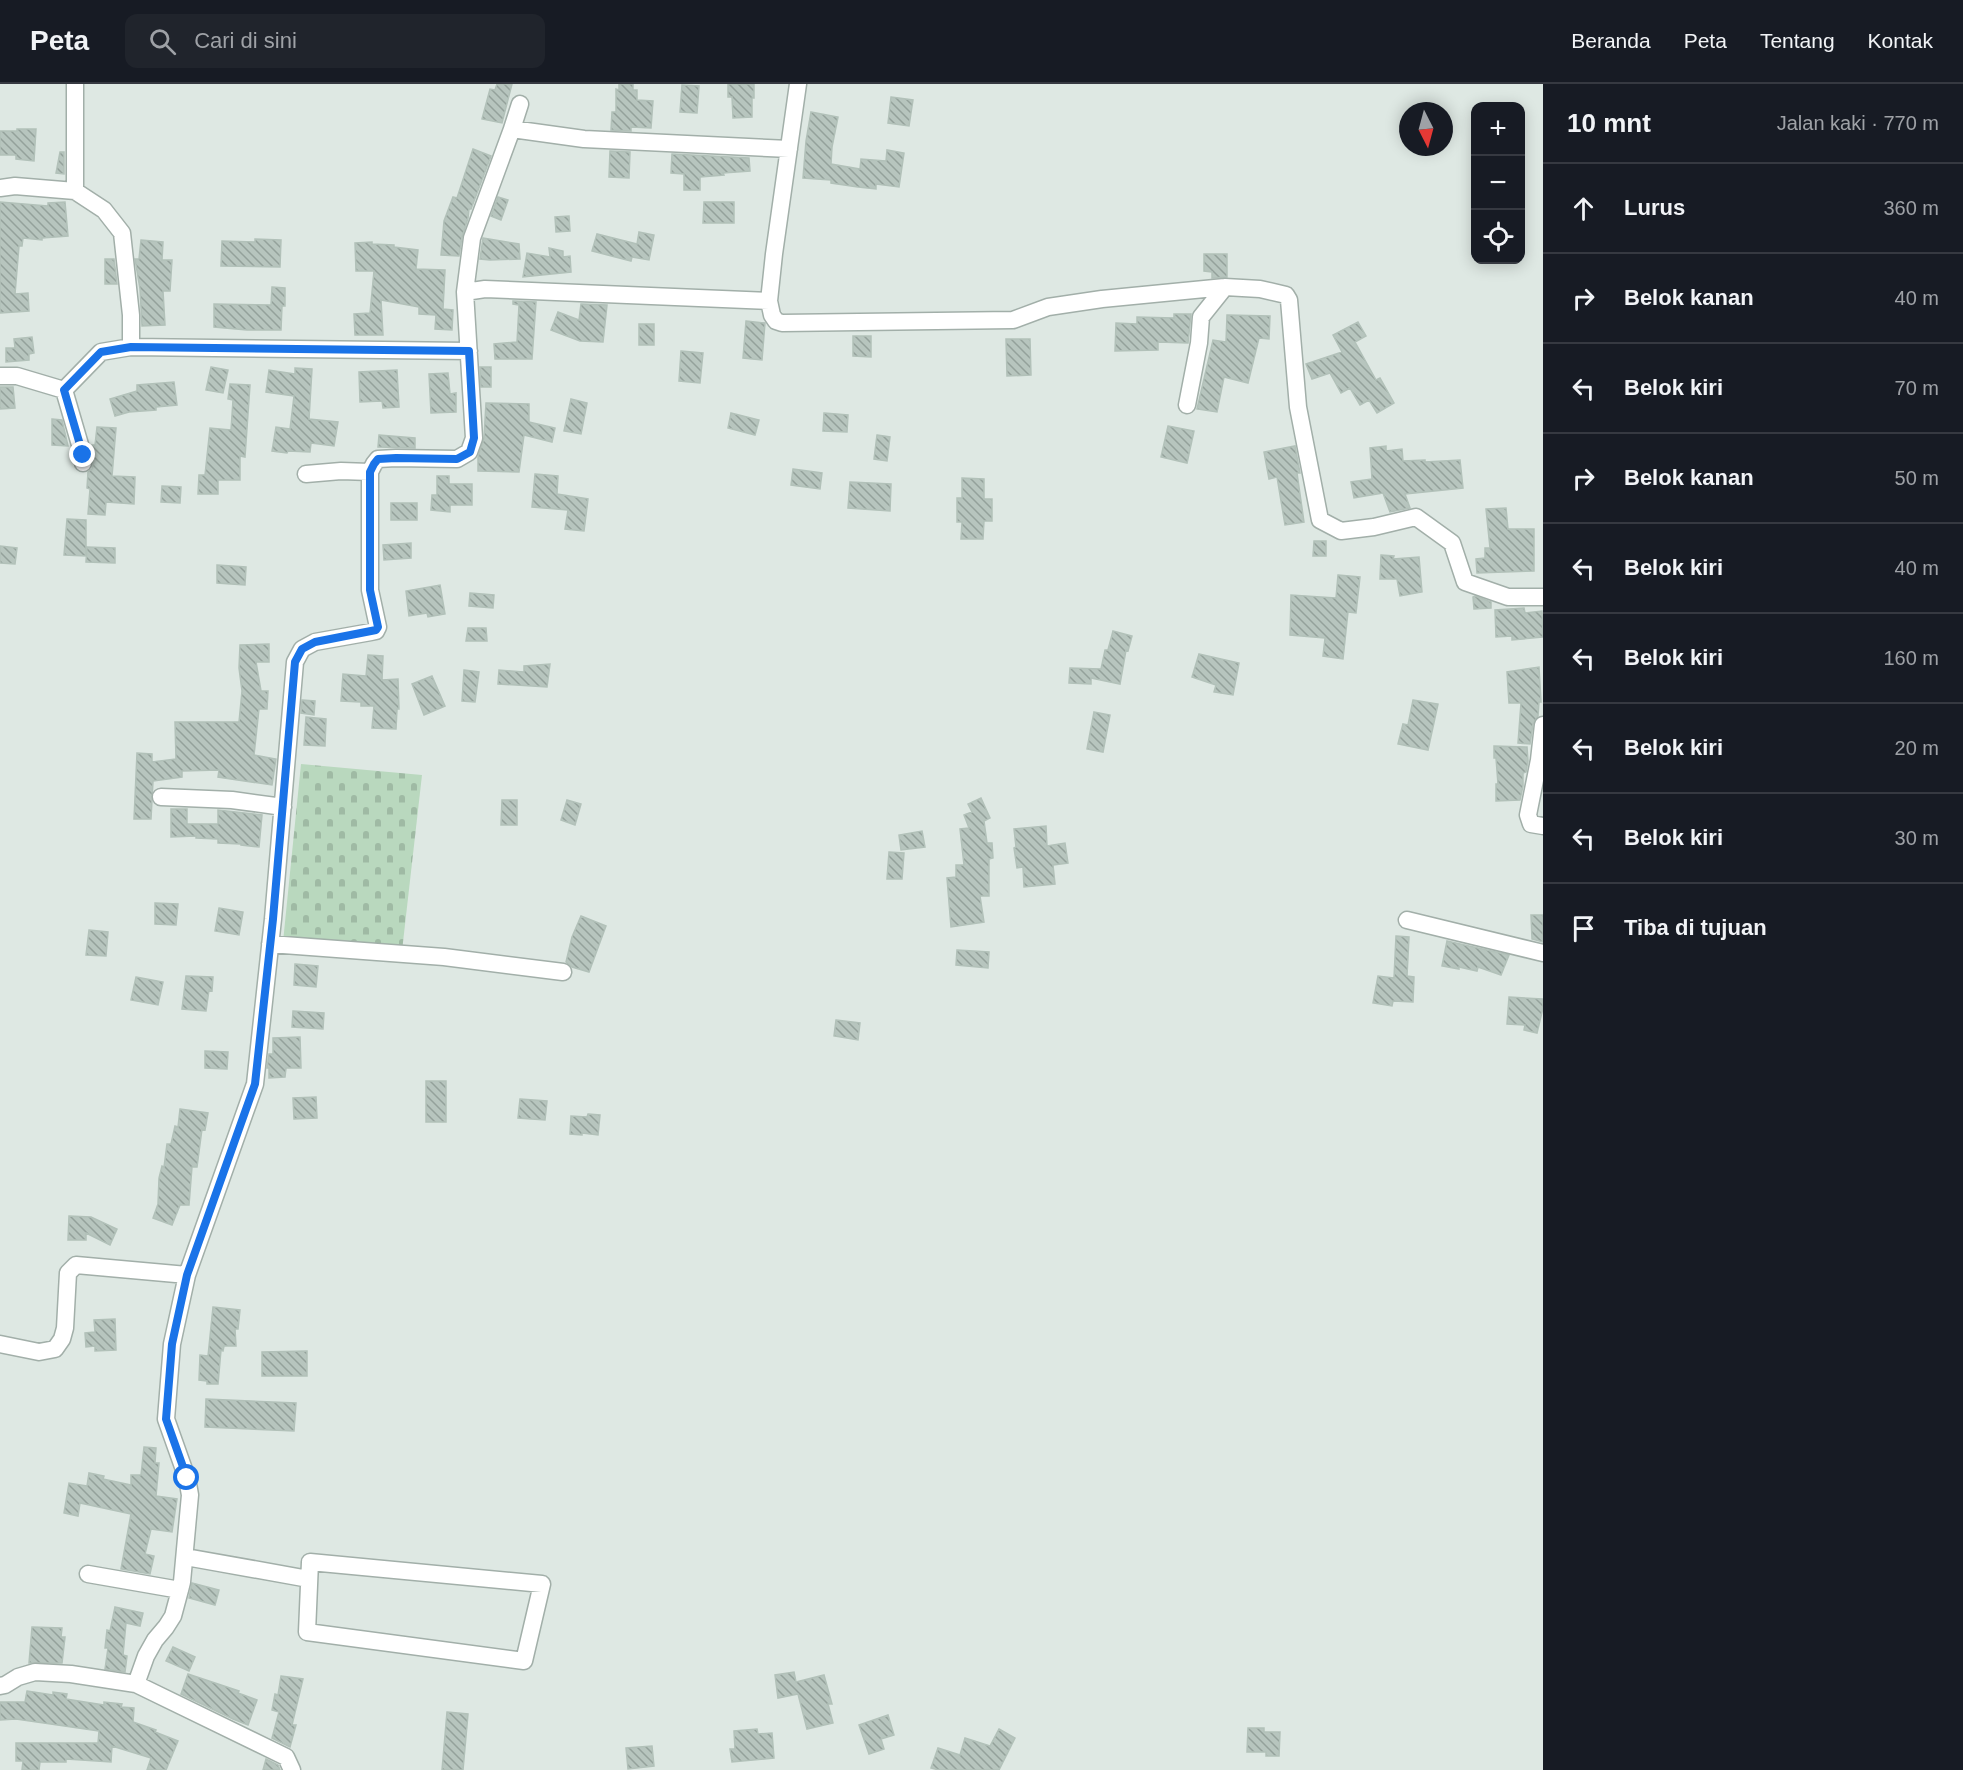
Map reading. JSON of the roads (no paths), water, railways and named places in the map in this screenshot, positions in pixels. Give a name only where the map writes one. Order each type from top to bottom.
[{"type":"street","points":[[75,84],[75,191]]},
{"type":"street","points":[[798,84],[769,301],[776,321],[1013,320],[1048,307],[1102,299],[1225,287],[1260,290],[1286,296],[1289,300],[1298,407],[1320,520],[1341,531],[1374,527],[1416,517],[1452,543],[1465,582],[1509,597],[1543,597]]},
{"type":"street","points":[[136,1684],[146,1656],[173,1616],[184,1571],[190,1495],[187,1478],[166,1419],[172,1344],[187,1275],[255,1084],[295,662],[302,649],[315,642],[371,632],[378,627],[370,590],[370,472],[378,459],[457,459],[470,452],[474,438],[465,292],[472,238],[520,104]]},
{"type":"street","points":[[512,129],[584,139],[789,149]]},
{"type":"street","points":[[0,188],[15,186],[75,191],[104,210],[122,233],[131,315],[131,347]]},
{"type":"street","points":[[1187,405],[1199,343],[1201,317],[1225,287]]},
{"type":"street","points":[[465,292],[485,289],[769,301]]},
{"type":"street","points":[[64,390],[101,352],[131,347],[469,351]]},
{"type":"street","points":[[0,376],[27,378],[64,390]]},
{"type":"street","points":[[64,390],[83,455],[83,463]]},
{"type":"street","points":[[306,474],[341,471],[370,472]]},
{"type":"street","points":[[1543,725],[1539,760],[1528,815],[1531,824],[1543,826]]},
{"type":"street","points":[[161,797],[232,800],[283,807]]},
{"type":"street","points":[[1407,920],[1543,953]]},
{"type":"street","points":[[270,944],[444,957],[562,972]]},
{"type":"street","points":[[0,1344],[39,1352],[55,1349],[62,1339],[65,1328],[68,1273],[75,1265],[187,1275]]},
{"type":"street","points":[[186,1557],[309,1579]]},
{"type":"street","points":[[310,1562],[542,1584],[524,1661],[307,1632],[309,1579],[310,1562]]},
{"type":"street","points":[[88,1574],[180,1590]]},
{"type":"street","points":[[0,1686],[35,1672],[71,1674],[136,1684],[286,1757],[292,1770]]}]
